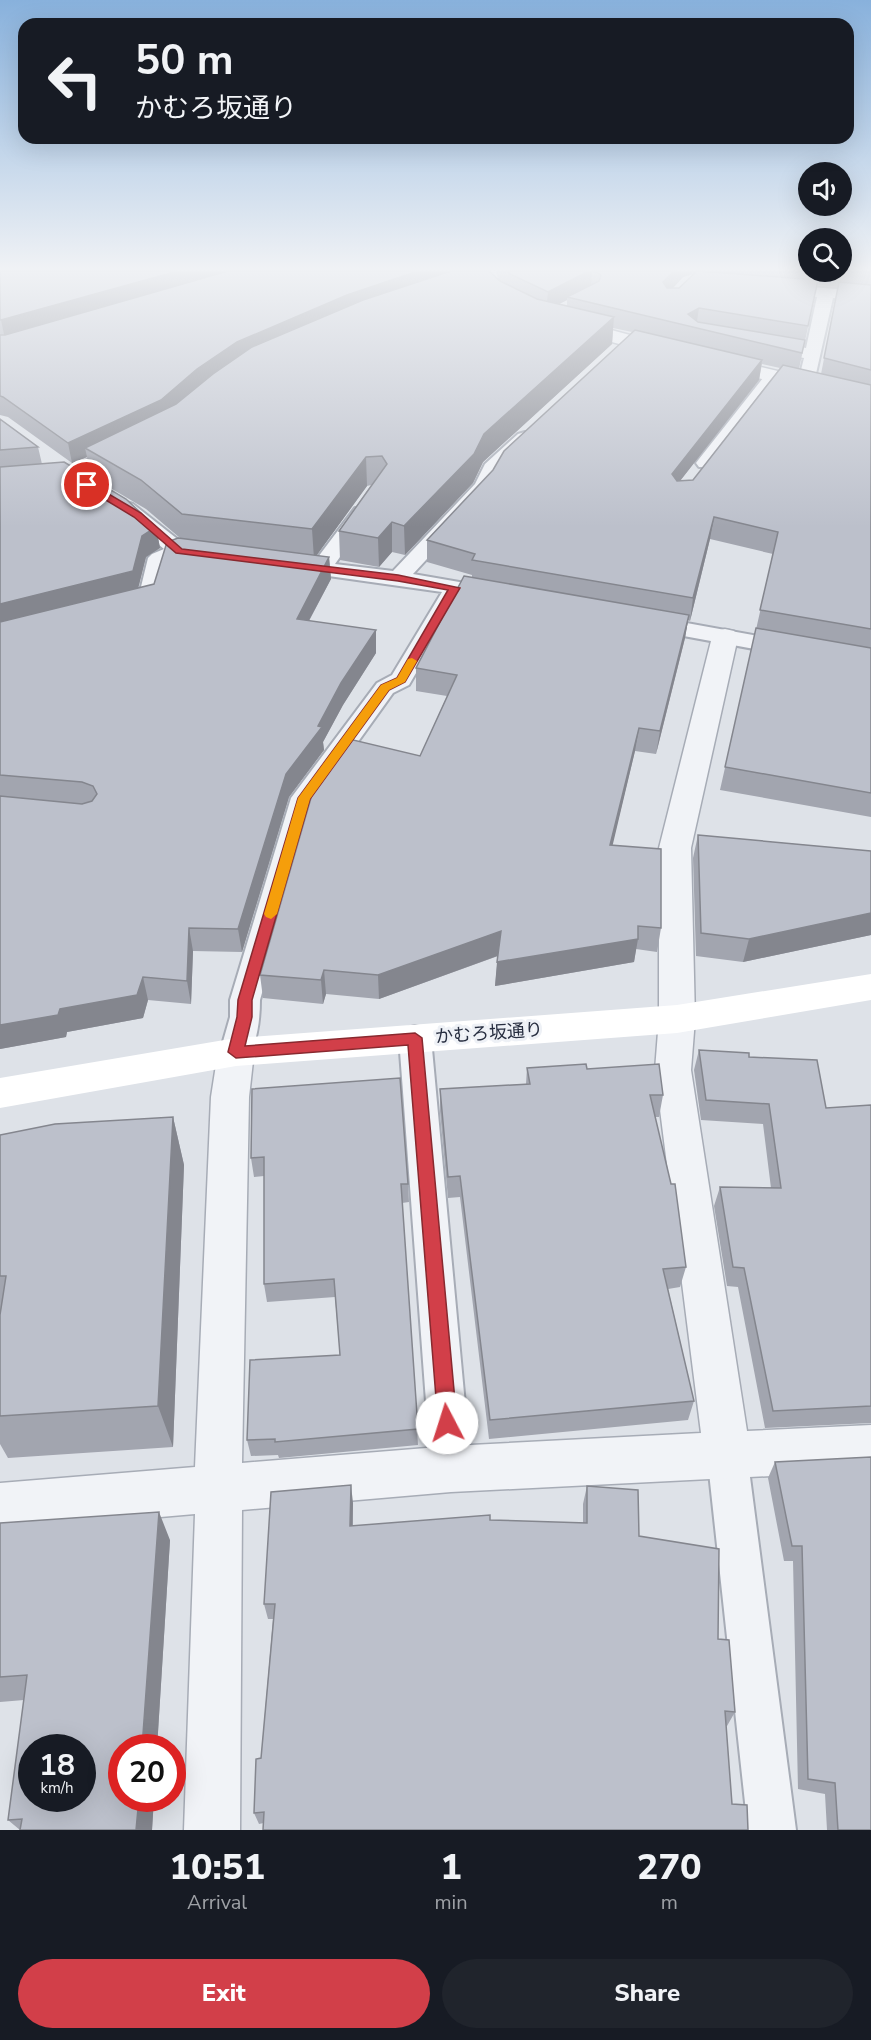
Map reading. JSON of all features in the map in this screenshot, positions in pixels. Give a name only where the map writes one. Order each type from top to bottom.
[{"type":"street","points":[[691,356],[871,399]]},
{"type":"street","points":[[0,480],[70,475],[144,441]]},
{"type":"street","points":[[44,456],[70,475]]},
{"type":"street","points":[[725,637],[675,848],[677,1019],[674,1070],[727,1454]]},
{"type":"street","name":"かむろ坂通り","points":[[0,1093],[236,1052],[677,1019],[871,987]]},
{"type":"street","points":[[212,1830],[219,1550],[218,1487],[230,1096],[236,1052]]},
{"type":"street","points":[[0,1507],[451,1469],[871,1448]]},
{"type":"lane","points":[[807,385],[813,356]]},
{"type":"lane","points":[[696,478],[773,376]]},
{"type":"lane","points":[[398,578],[484,486],[492,468],[534,428]]},
{"type":"lane","points":[[70,475],[90,487]]},
{"type":"lane","points":[[321,568],[376,491]]},
{"type":"lane","points":[[109,498],[138,515],[179,551]]},
{"type":"lane","points":[[103,610],[149,599],[159,558],[179,551],[226,557]]},
{"type":"lane","points":[[274,563],[398,578],[514,599]]},
{"type":"lane","points":[[236,1052],[244,1017],[245,1000],[304,798],[385,688],[401,680],[455,588]]},
{"type":"lane","points":[[631,620],[815,652]]},
{"type":"lane","points":[[415,1038],[451,1469]]},
{"type":"lane","points":[[727,1454],[772,1830]]},
{"type":"building","points":[[0,356],[216,356],[161,400],[68,443],[0,396]]},
{"type":"building","points":[[238,356],[570,356],[484,434],[474,454],[404,526],[392,522],[378,538],[339,531],[387,464],[382,456],[366,457],[312,529],[182,514],[141,480],[85,448],[176,404]]},
{"type":"building","points":[[606,356],[747,356],[762,360],[672,474],[677,481],[693,480],[783,365],[871,385],[871,629],[760,610],[778,532],[714,517],[693,598],[472,560],[475,554],[427,540],[493,470],[504,451]]},
{"type":"building","points":[[824,356],[871,356],[871,370],[824,358]]},
{"type":"building","points":[[0,419],[38,447],[0,450]]},
{"type":"building","points":[[64,462],[126,499],[156,527],[142,536],[133,571],[0,604],[0,467]]},
{"type":"building","points":[[178,538],[329,557],[297,619],[376,630],[341,683],[318,726],[322,727],[286,774],[238,929],[189,928],[187,981],[143,977],[137,995],[60,1009],[58,1015],[0,1025],[0,796],[82,804],[92,801],[97,794],[93,786],[82,782],[0,775],[0,622],[154,584],[167,542]]},
{"type":"building","points":[[464,576],[689,615],[660,731],[639,728],[610,845],[661,849],[661,928],[638,926],[638,939],[497,962],[501,931],[378,975],[324,970],[321,980],[260,975],[317,777],[345,738],[420,756],[457,675],[416,668]]},
{"type":"building","points":[[756,628],[871,648],[871,793],[725,767]]},
{"type":"building","points":[[698,835],[871,851],[871,913],[749,939],[701,933]]},
{"type":"building","points":[[699,1050],[749,1053],[749,1057],[817,1060],[826,1108],[871,1105],[871,1406],[773,1411],[744,1268],[733,1267],[720,1187],[781,1188],[769,1104],[706,1100]]},
{"type":"building","points":[[586,1064],[587,1069],[659,1064],[663,1095],[650,1095],[671,1184],[675,1184],[686,1267],[663,1269],[694,1401],[490,1420],[460,1176],[448,1177],[440,1089],[530,1084],[527,1068]]},
{"type":"building","points":[[400,1078],[408,1184],[401,1184],[418,1429],[275,1442],[275,1439],[247,1440],[250,1360],[340,1355],[334,1279],[264,1284],[264,1157],[251,1158],[252,1089]]},
{"type":"building","points":[[173,1117],[158,1406],[0,1416],[0,1315],[6,1276],[0,1276],[0,1135],[55,1124]]},
{"type":"building","points":[[871,1457],[871,1830],[838,1830],[835,1783],[808,1779],[802,1546],[792,1546],[775,1462]]},
{"type":"building","points":[[351,1485],[350,1526],[490,1515],[490,1520],[587,1523],[587,1486],[638,1490],[639,1536],[719,1549],[718,1639],[729,1640],[735,1712],[725,1711],[732,1804],[747,1805],[748,1830],[263,1830],[264,1812],[254,1813],[256,1759],[261,1758],[275,1604],[264,1604],[271,1492]]},
{"type":"building","points":[[159,1512],[143,1734],[108,1734],[108,1812],[138,1812],[136,1830],[20,1830],[22,1819],[8,1820],[18,1744],[18,1812],[96,1812],[96,1734],[19,1734],[27,1675],[0,1677],[0,1523]]},
{"type":"slow traffic","points":[[271,914],[304,798],[385,688],[401,680],[412,661]]},
{"type":"route","points":[[87,485],[138,515],[179,551],[398,578],[455,588],[401,680],[385,688],[304,798],[245,1000],[244,1017],[236,1052],[415,1038],[447,1423]]}]
